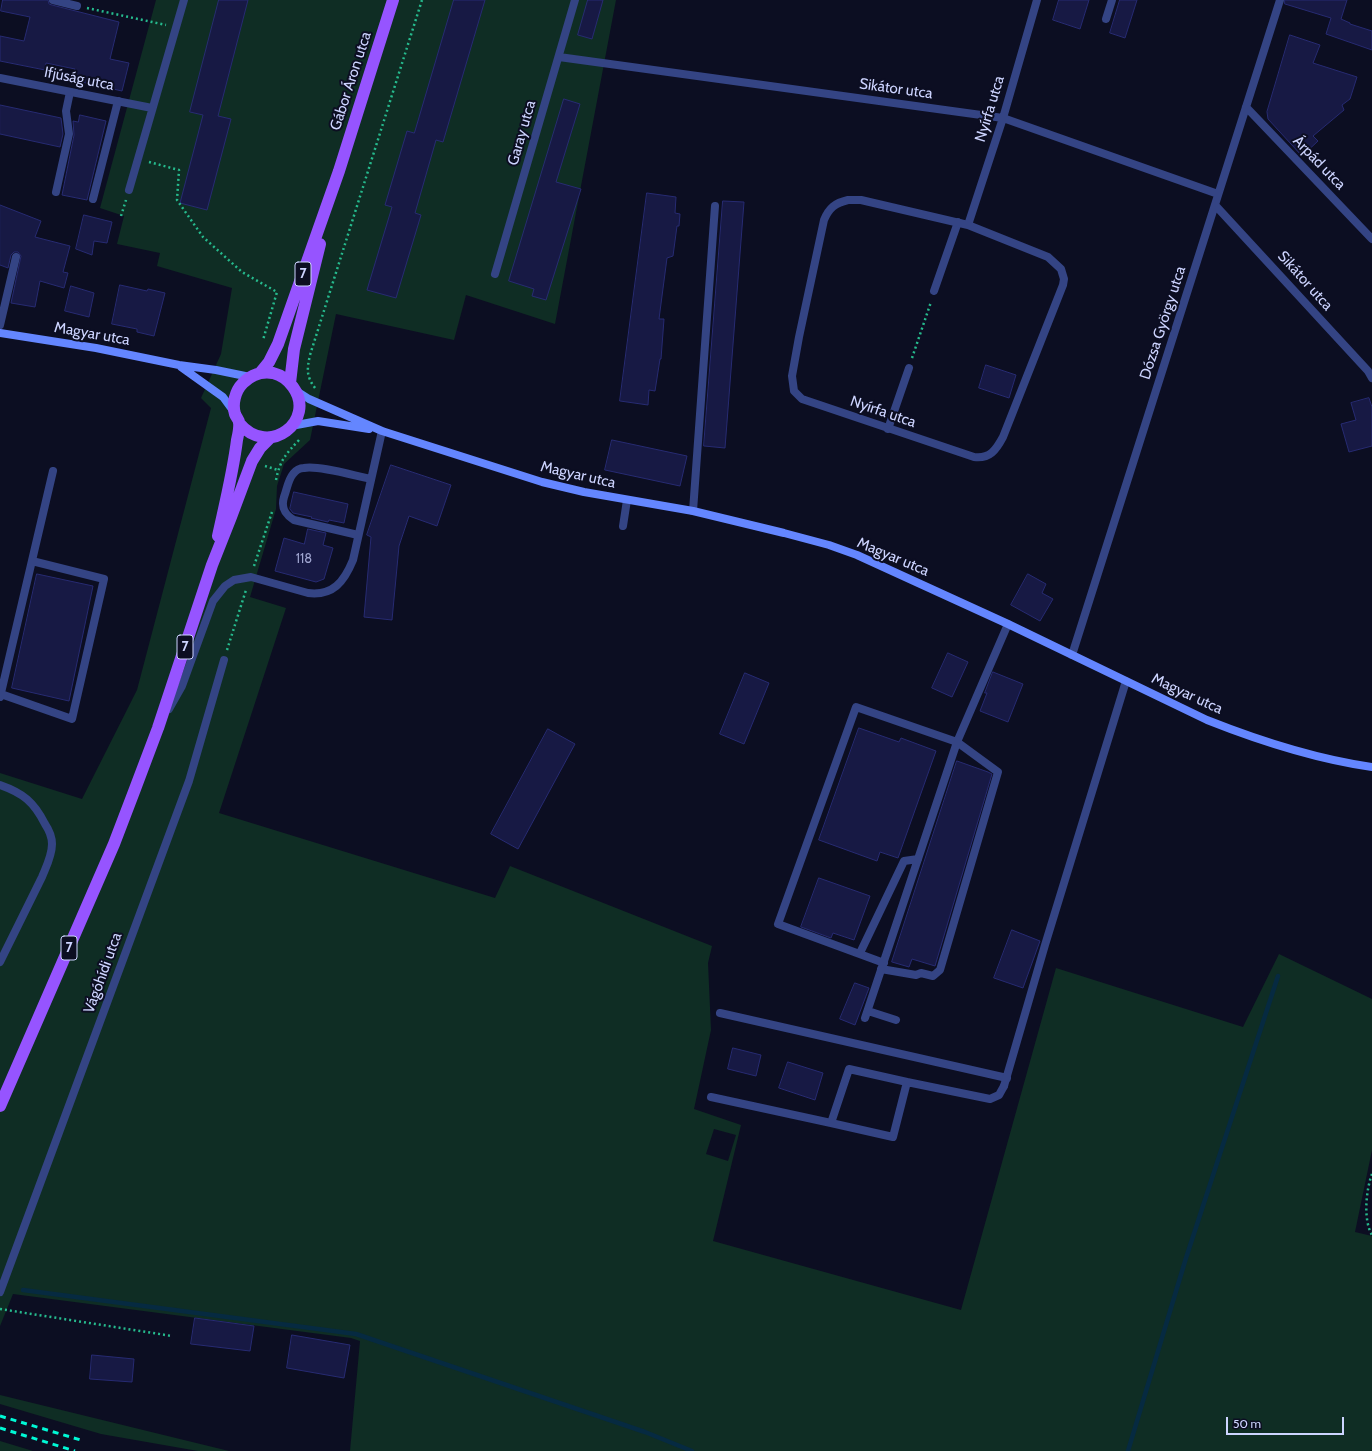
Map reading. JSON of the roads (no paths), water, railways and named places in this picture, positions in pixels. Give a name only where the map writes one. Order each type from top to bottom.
[{"type":"main road","name":"Gábor Áron utca","points":[[255,375],[269,362],[278,344],[339,171],[393,0]]},
{"type":"main road","name":"Gábor Áron utca","points":[[293,386],[294,349],[339,171]]},
{"type":"main road","points":[[255,375],[269,372],[277,374],[293,386]]},
{"type":"main road","name":"7","points":[[212,565],[235,456],[237,418],[234,403],[236,393],[242,384],[255,375]]},
{"type":"main road","name":"7","points":[[0,1106],[114,844],[158,728],[212,565],[252,462],[260,448],[270,438],[278,436],[291,426],[296,418],[299,409],[299,399],[293,386]]},
{"type":"main road","points":[[237,418],[249,433],[256,436],[270,438]]},
{"type":"street","points":[[53,0],[77,6]]},
{"type":"street","points":[[128,190],[184,0]]},
{"type":"street","name":"Garay utca","points":[[495,274],[576,0]]},
{"type":"street","name":"Nyírfa utca","points":[[968,225],[1003,118],[1037,0]]},
{"type":"street","points":[[1106,18],[1112,0]]},
{"type":"street","name":"Dózsa György utca","points":[[1072,655],[1280,0]]},
{"type":"street","name":"Sikátor utca","points":[[559,57],[1003,118],[1218,194]]},
{"type":"street","name":"Ifjúság utca","points":[[0,78],[152,108]]},
{"type":"street","points":[[56,192],[69,134],[66,111],[70,92]]},
{"type":"street","points":[[93,199],[118,101]]},
{"type":"street","name":"Árpád utca","points":[[1246,107],[1372,239]]},
{"type":"street","name":"Nyírfa utca","points":[[854,199],[968,225],[1048,256],[1061,269],[1064,279],[1003,437],[997,448],[991,454],[980,458],[974,457],[802,400],[794,391],[792,376],[797,344],[824,220],[828,212],[841,201],[854,199]]},
{"type":"street","name":"Sikátor utca","points":[[1215,205],[1372,378]]},
{"type":"street","points":[[693,511],[715,206]]},
{"type":"street","points":[[934,291],[958,222]]},
{"type":"street","points":[[0,325],[16,257]]},
{"type":"street","name":"Magyar utca","points":[[0,333],[96,348],[179,365],[255,375]]},
{"type":"street","name":"Magyar utca","points":[[179,365],[223,397],[237,418]]},
{"type":"street","points":[[888,429],[909,368]]},
{"type":"street","name":"Magyar utca","points":[[293,386],[309,399],[382,431],[549,484],[578,491],[693,511],[784,533],[850,553],[1008,624],[1207,720],[1255,738],[1294,750],[1372,766]]},
{"type":"street","name":"Magyar utca","points":[[291,426],[318,421],[382,431]]},
{"type":"street","points":[[158,728],[182,686],[213,601],[225,586],[241,578],[250,577],[308,593],[323,594],[340,583],[353,560],[382,431]]},
{"type":"street","points":[[358,535],[294,520],[286,515],[284,511],[284,499],[293,473],[303,468],[313,467],[371,479]]},
{"type":"street","points":[[32,561],[104,579],[72,720],[0,696],[53,471]]},
{"type":"street","points":[[623,526],[627,500]]},
{"type":"street","points":[[896,1020],[867,1014],[957,742],[1008,624]]},
{"type":"street","name":"Vágóhídi utca","points":[[0,1292],[189,781],[224,660]]},
{"type":"street","points":[[831,1123],[849,1069],[990,1099],[999,1094],[1005,1082],[1045,945],[1126,681]]},
{"type":"street","points":[[856,707],[957,742],[998,772],[940,970],[933,976],[920,973],[916,975],[883,966],[860,953],[778,924],[856,707]]},
{"type":"street","points":[[0,785],[20,793],[35,807],[48,828],[52,844],[42,877],[0,962]]},
{"type":"street","points":[[860,953],[904,861],[918,859]]},
{"type":"street","points":[[720,1013],[1005,1082]]},
{"type":"street","points":[[712,1096],[893,1138],[907,1082]]},
{"type":"waterway","points":[[1128,1451],[1186,1258],[1278,976]]},
{"type":"waterway","points":[[23,1290],[356,1334],[645,1432],[692,1451]]},
{"type":"railway","points":[[0,1416],[84,1441]]},
{"type":"railway","points":[[0,1428],[75,1451]]}]
